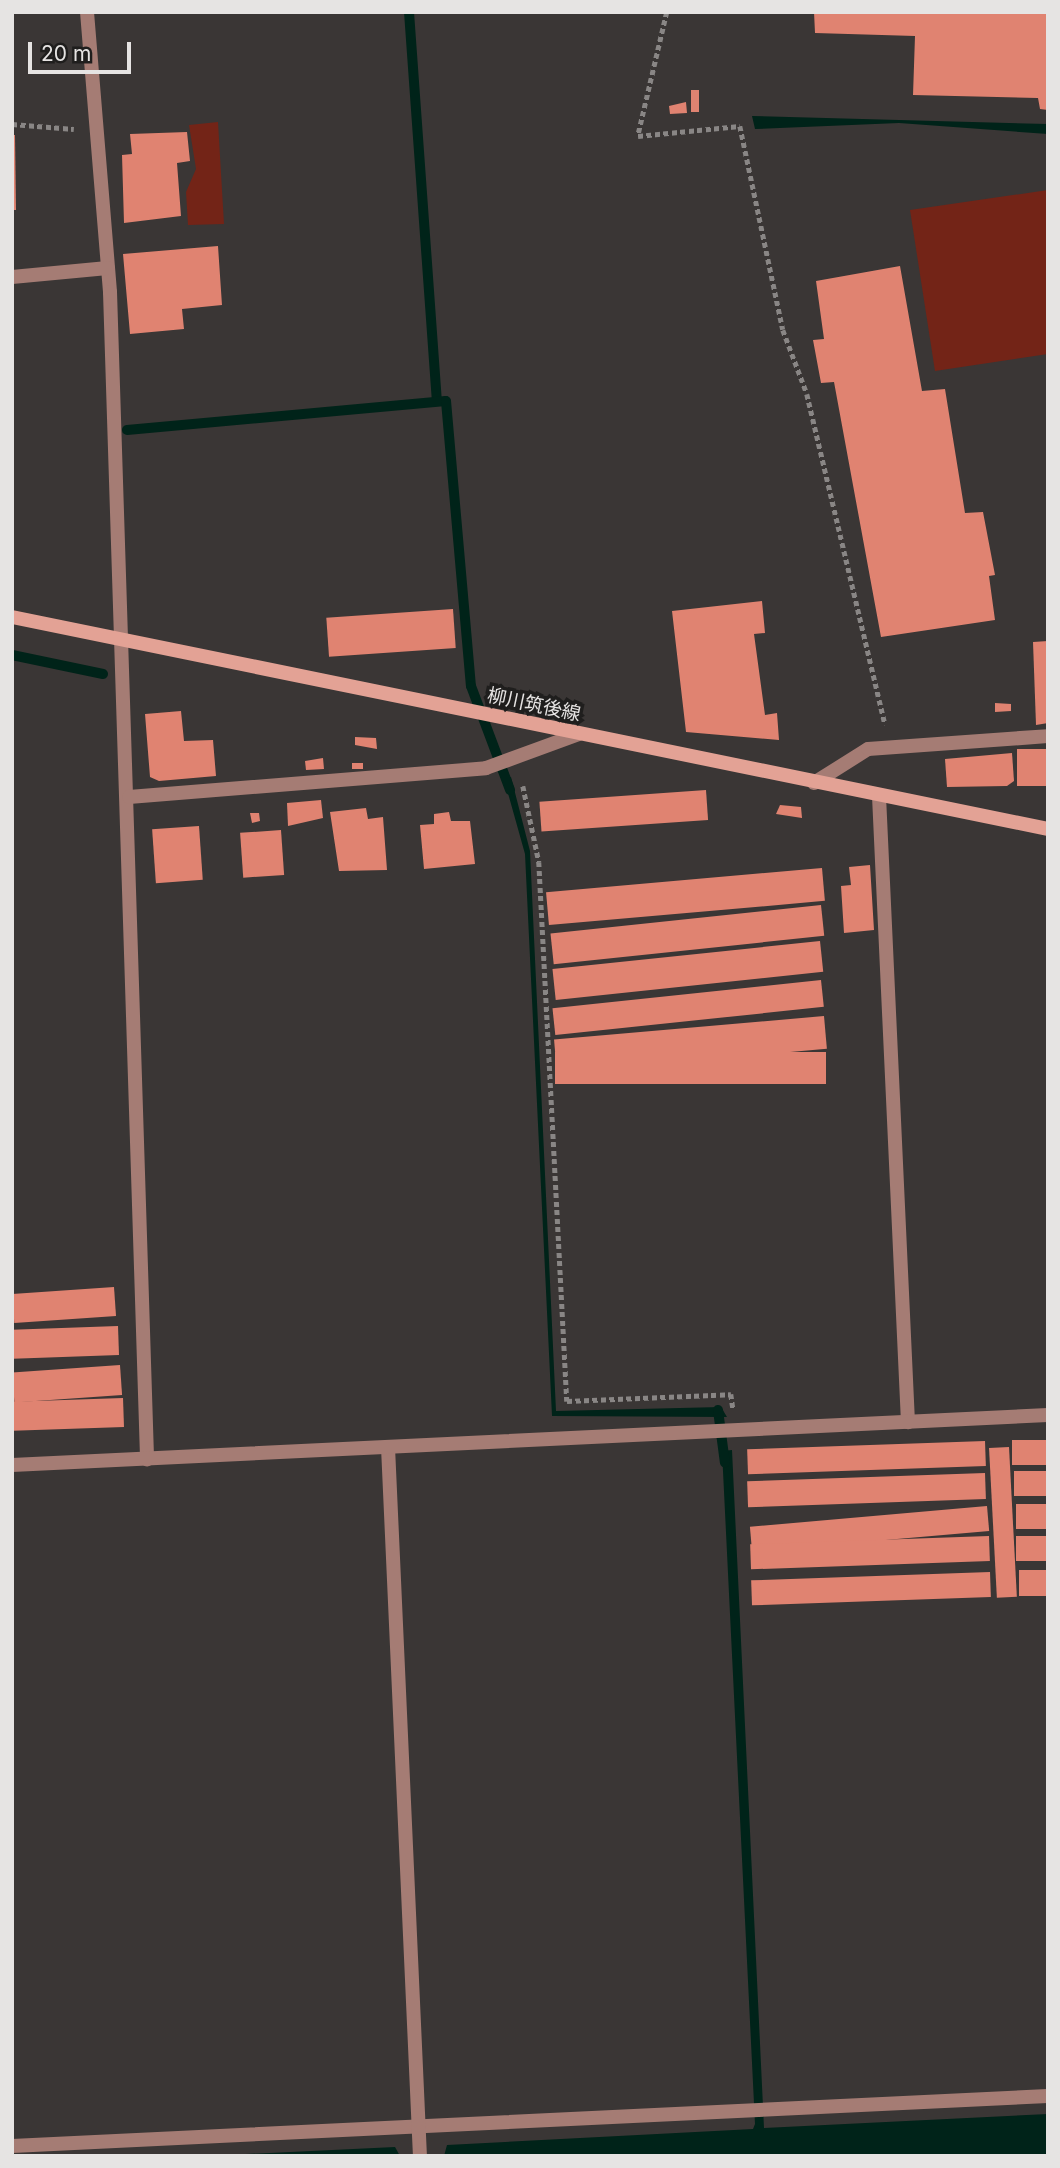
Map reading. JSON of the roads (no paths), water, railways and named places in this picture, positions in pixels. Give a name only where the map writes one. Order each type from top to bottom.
[{"type":"main road","name":"柳川筑後線","points":[[12,617],[1048,829]]},
{"type":"street","points":[[87,12],[108,268],[125,642],[147,1460]]},
{"type":"street","points":[[12,277],[108,268]]},
{"type":"street","points":[[129,797],[486,768],[579,734]]},
{"type":"street","points":[[814,783],[868,749],[1048,736]]},
{"type":"street","points":[[879,796],[908,1422]]},
{"type":"street","points":[[12,1465],[1048,1415]]},
{"type":"street","points":[[387,1447],[420,2156]]},
{"type":"street","points":[[12,2146],[1048,2096]]},
{"type":"waterway","points":[[409,12],[437,401]]},
{"type":"waterway","points":[[127,430],[446,401],[471,686],[510,790]]},
{"type":"waterway","points":[[12,655],[103,674]]},
{"type":"waterway","points":[[718,1410],[725,1463]]}]
